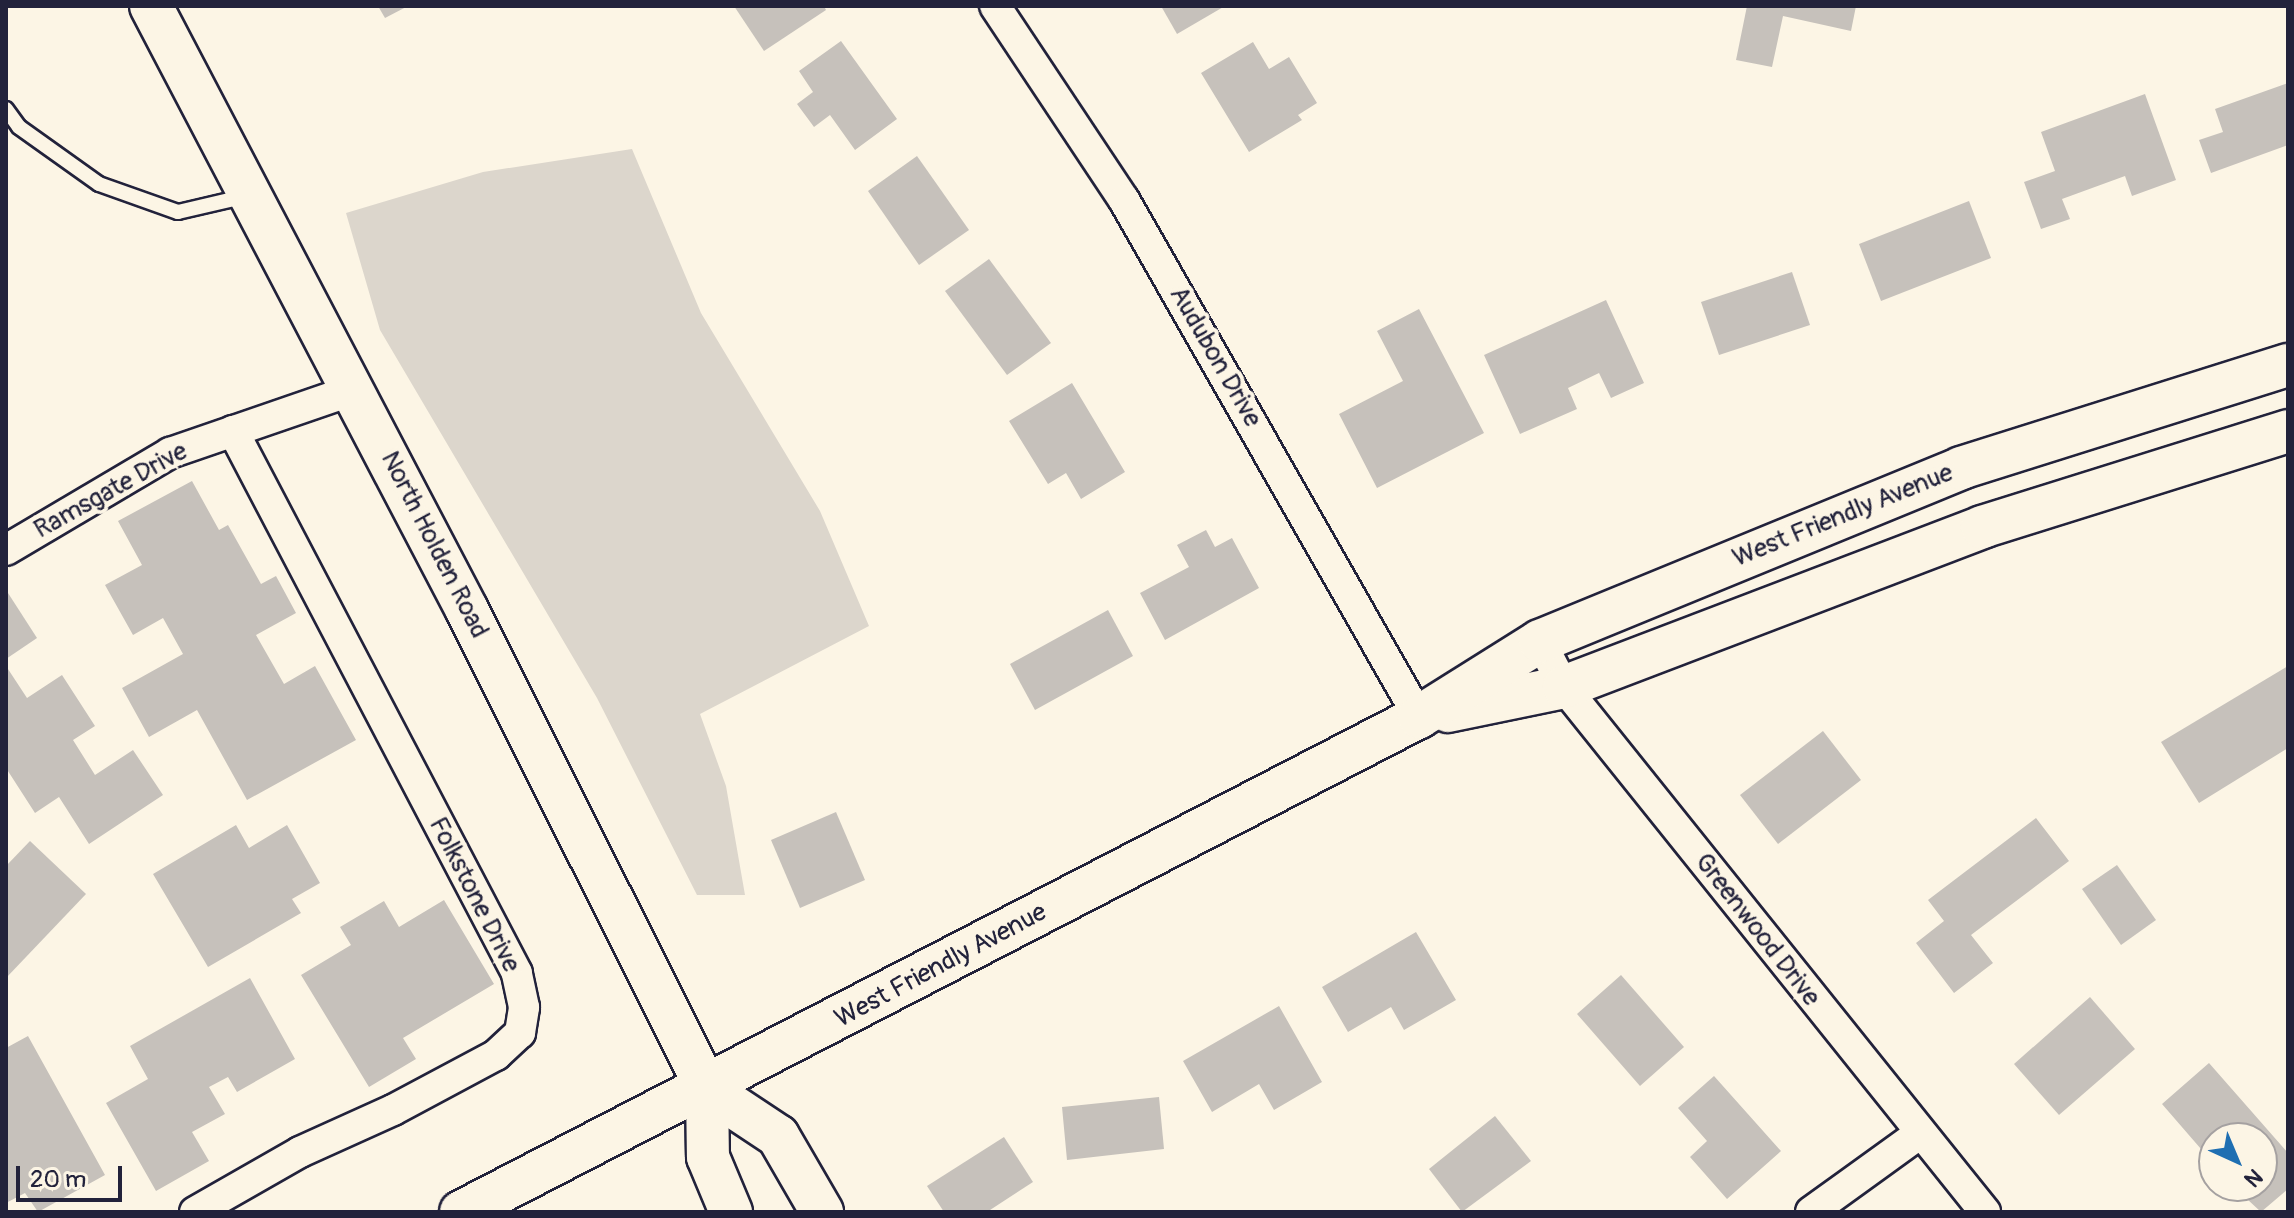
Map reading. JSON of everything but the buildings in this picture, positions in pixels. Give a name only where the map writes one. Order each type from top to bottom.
[{"type":"main road","name":"North Holden Road","points":[[151,6],[353,390],[707,1089],[708,1157],[731,1212]]},
{"type":"main road","name":"West Friendly Avenue","points":[[461,1212],[707,1089],[1419,717],[1540,641],[1961,468],[2288,365]]},
{"type":"main road","name":"West Friendly Avenue","points":[[1419,717],[1564,687],[1982,527],[2288,431]]},
{"type":"main road","name":"North Holden Road","points":[[707,1089],[778,1136],[822,1212]]},
{"type":"street","name":"Audubon Drive","points":[[995,6],[1131,212],[1419,717]]},
{"type":"street","name":"Ramsgate Drive","points":[[6,550],[170,453],[353,390]]},
{"type":"street","name":"Folkstone Drive","points":[[195,1212],[300,1152],[393,1110],[496,1055],[520,1033],[524,1007],[517,973],[233,431]]},
{"type":"street","name":"Greenwood Drive","points":[[1540,641],[1564,687],[1919,1134],[1985,1212]]},
{"type":"street","points":[[1811,1212],[1919,1134]]},
{"type":"lane","points":[[6,109],[19,127],[99,184],[178,212],[252,195]]},
{"type":"shaded area","points":[[632,149],[701,313],[820,511],[869,626],[700,714],[726,786],[745,895],[697,895],[597,698],[380,330],[346,213],[483,172]]}]
